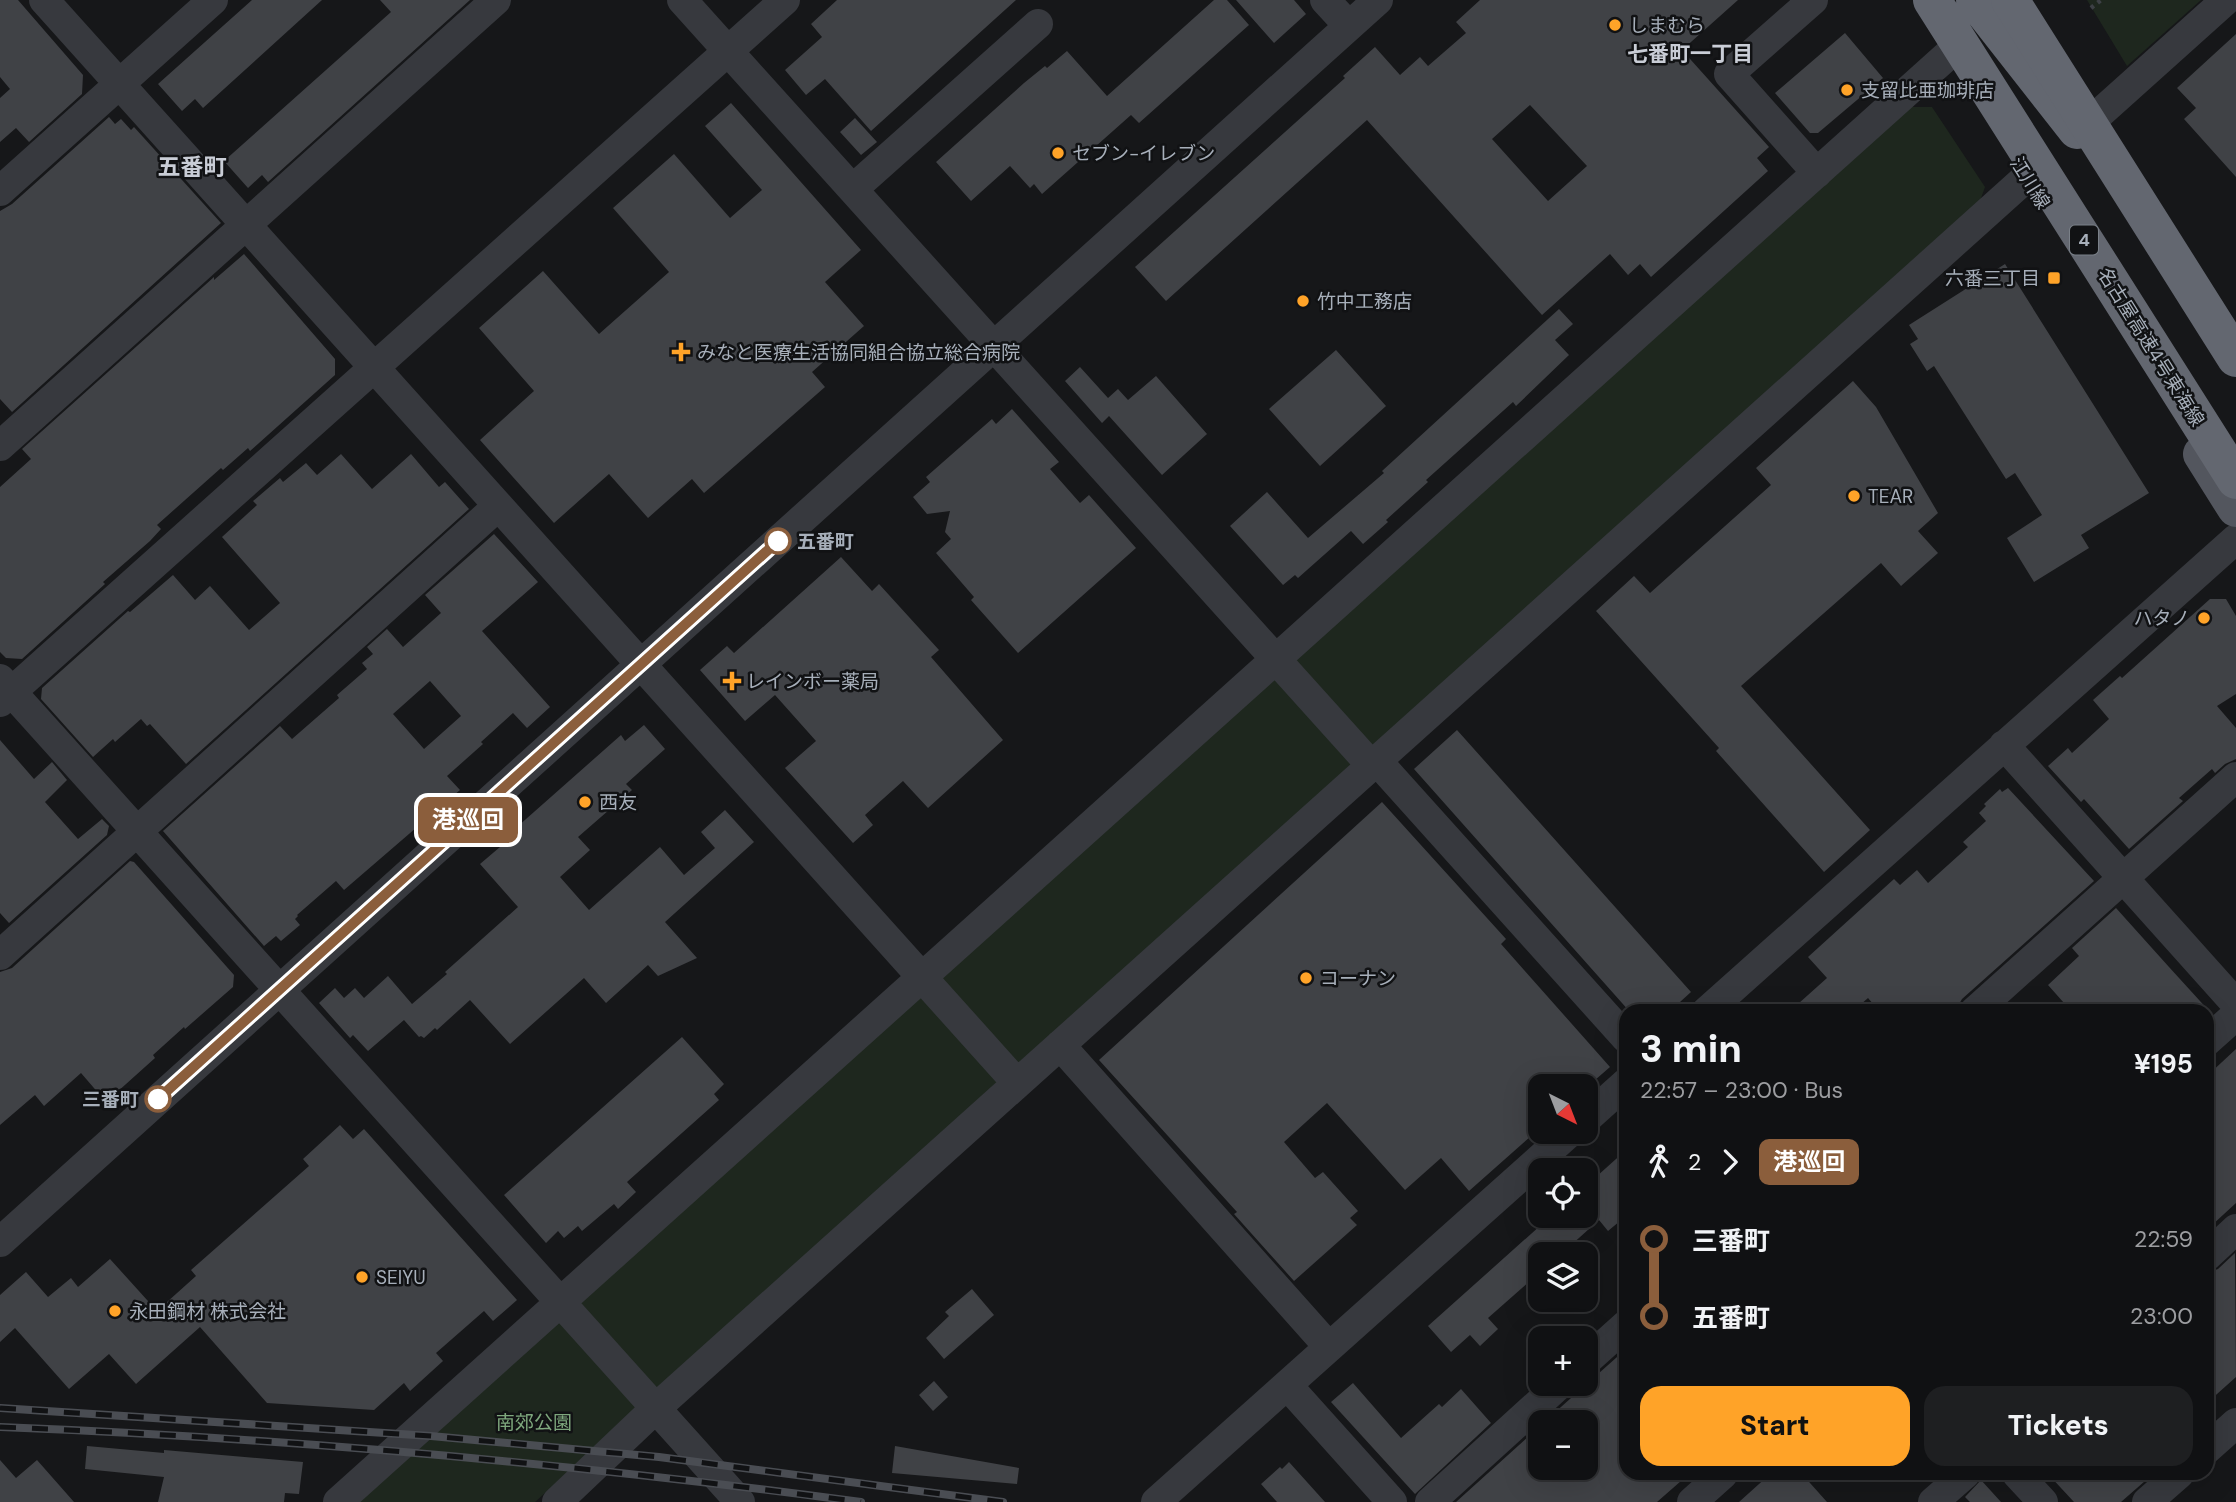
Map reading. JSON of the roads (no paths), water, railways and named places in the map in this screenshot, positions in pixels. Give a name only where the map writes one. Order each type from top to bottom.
[{"type":"highway","name":"名古屋高速4号東海線","points":[[1932,0],[2042,187],[2236,481]]},
{"type":"highway","points":[[1975,0],[2071,125],[2157,204]]},
{"type":"highway","points":[[2010,0],[2236,358]]},
{"type":"highway","points":[[2042,187],[2092,210],[2236,431]]},
{"type":"main road","name":"江川線","points":[[1915,0],[2042,187],[2236,508]]},
{"type":"main road","points":[[2027,0],[2236,326]]},
{"type":"street","points":[[44,0],[1017,1083]]},
{"type":"street","points":[[0,191],[213,0]]},
{"type":"street","points":[[0,446],[496,0]]},
{"type":"street","points":[[682,0],[1275,659],[1619,1030]]},
{"type":"street","points":[[740,1502],[137,831],[4,691],[374,368],[785,0]]},
{"type":"street","points":[[1325,0],[1349,26]]},
{"type":"street","points":[[0,1242],[1378,0]]},
{"type":"street","points":[[1813,0],[1729,74],[1817,173]]},
{"type":"street","points":[[2099,114],[2226,0]]},
{"type":"street","points":[[853,189],[1038,24]]},
{"type":"street","points":[[338,1502],[1950,54]]},
{"type":"street","points":[[557,1502],[656,1408],[1374,763],[2042,187]]},
{"type":"street","points":[[0,955],[498,506]]},
{"type":"street","points":[[1715,1004],[2236,539]]},
{"type":"street","points":[[2004,746],[2236,1004]]},
{"type":"street","points":[[1983,1004],[2236,777]]},
{"type":"street","points":[[2214,1035],[2236,1015]]},
{"type":"street","points":[[1060,1045],[1329,1347]]},
{"type":"street","points":[[1598,1108],[1619,1089]]},
{"type":"street","points":[[1156,1502],[1557,1144]]},
{"type":"street","points":[[2214,1249],[2236,1229]]},
{"type":"street","points":[[1598,1350],[1619,1331]]},
{"type":"street","points":[[1287,1385],[1392,1502]]},
{"type":"street","points":[[1430,1502],[1547,1396]]},
{"type":"street","points":[[2214,1443],[2236,1423]]},
{"type":"street","points":[[1692,1502],[1716,1480]]},
{"type":"street","points":[[1933,1502],[1958,1480]]},
{"type":"street","points":[[2023,1480],[2043,1502]]},
{"type":"street","points":[[2147,1502],[2172,1480]]},
{"type":"railway","points":[[0,1408],[431,1436],[659,1457],[1003,1502]]},
{"type":"railway","points":[[0,1427],[216,1438],[431,1454],[861,1502]]},
{"type":"place","name":"しまむら","points":[[1615,25]]},
{"type":"place","name":"支留比亜珈琲店","points":[[1847,90]]},
{"type":"place","name":"セブン-イレブン","points":[[1058,153]]},
{"type":"place","name":"六番三丁目","points":[[2054,278]]},
{"type":"place","name":"竹中工務店","points":[[1303,301]]},
{"type":"place","name":"みなと医療生活協同組合協立総合病院","points":[[681,352]]},
{"type":"place","name":"TEAR","points":[[1854,496]]},
{"type":"place","name":"五番町","points":[[778,541]]},
{"type":"place","name":"ハタノ","points":[[2204,618]]},
{"type":"place","name":"レインボー薬局","points":[[732,681]]},
{"type":"place","name":"西友","points":[[585,802]]},
{"type":"place","name":"コーナン","points":[[1306,978]]},
{"type":"place","name":"三番町","points":[[158,1099]]},
{"type":"place","name":"SEIYU","points":[[362,1277]]},
{"type":"place","name":"永田鋼材 株式会社","points":[[115,1311]]},
{"type":"district","name":"七番町一丁目","points":[[1690,54]]},
{"type":"district","name":"五番町","points":[[192,167]]},
{"type":"park label","name":"南郊公園","points":[[534,1422]]}]
